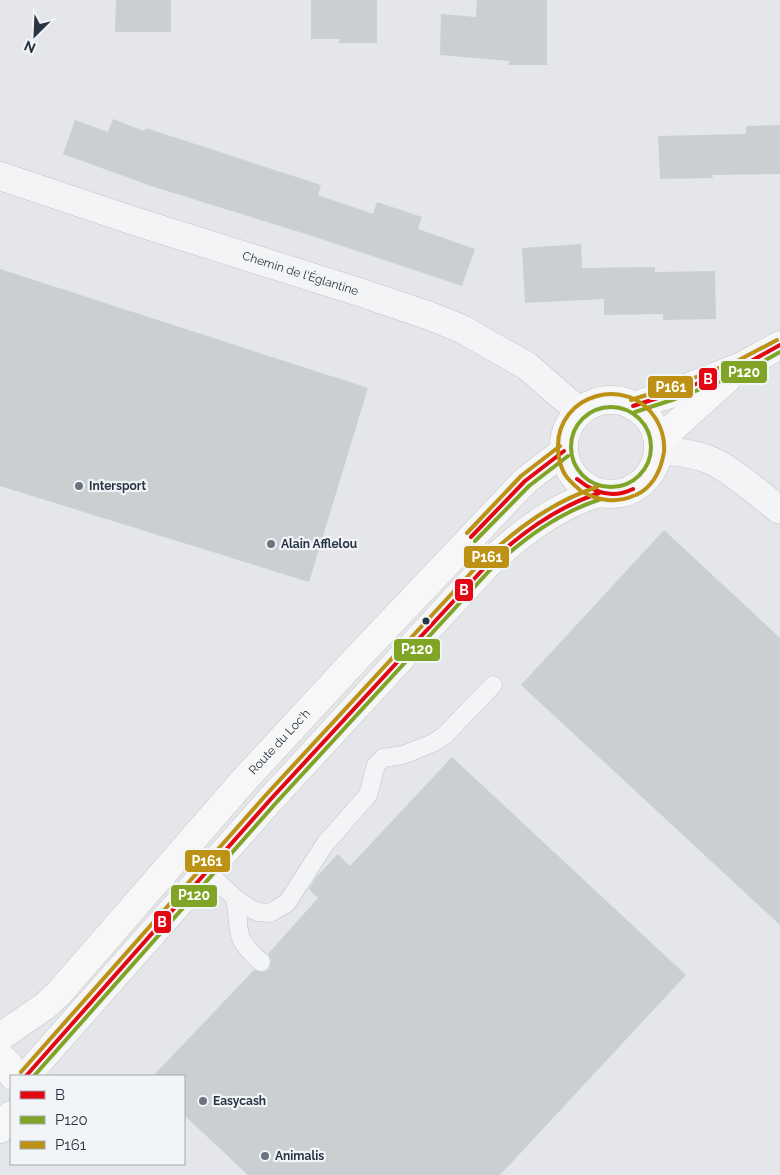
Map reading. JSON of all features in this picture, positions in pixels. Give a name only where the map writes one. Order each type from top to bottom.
[{"type":"main road","points":[[633,406],[673,393],[742,366],[780,345]]},
{"type":"main road","points":[[658,446],[742,366]]},
{"type":"main road","points":[[623,401],[633,406],[646,415],[654,426],[658,446],[653,470],[641,484],[620,494],[607,495],[583,485],[567,465],[564,451],[569,427],[580,412],[588,406],[599,402],[623,401]]},
{"type":"main road","name":"Route du Loc'h","points":[[0,1037],[45,1006],[59,993],[246,778],[358,657],[520,486],[540,468],[564,451]]},
{"type":"main road","points":[[27,1075],[270,800],[444,611],[502,551],[535,526],[568,505],[599,493]]},
{"type":"main road","points":[[0,1056],[8,1064],[13,1075]]},
{"type":"main road","points":[[0,1129],[10,1117]]},
{"type":"street","name":"Chemin de l'Églantine","points":[[0,176],[131,220],[359,292],[462,329],[527,366],[580,412]]},
{"type":"street","points":[[658,446],[717,464],[737,476],[780,510]]},
{"type":"lane","points":[[206,872],[235,898],[258,912],[270,913],[287,903],[325,844],[368,795],[376,765],[383,758],[403,755],[433,744],[444,736],[493,685]]},
{"type":"lane","points":[[235,898],[238,934],[246,949],[261,962]]},
{"type":"building","points":[[116,0],[171,0],[171,32],[115,32]]},
{"type":"building","points":[[311,0],[377,0],[377,43],[339,43],[340,39],[311,39]]},
{"type":"building","points":[[477,0],[547,0],[547,65],[509,65],[509,61],[440,55],[441,14],[476,17]]},
{"type":"building","points":[[113,119],[144,131],[146,128],[321,185],[318,195],[373,214],[377,202],[422,217],[418,229],[475,249],[462,286],[306,234],[151,186],[63,154],[75,120],[108,132]]},
{"type":"building","points":[[780,125],[780,174],[712,175],[713,178],[660,179],[658,136],[746,134],[746,126]]},
{"type":"building","points":[[581,244],[582,268],[655,267],[655,272],[715,271],[716,319],[663,320],[663,314],[604,315],[604,299],[525,303],[522,248]]},
{"type":"building","points":[[0,269],[368,388],[309,582],[0,486]]},
{"type":"building","points":[[664,530],[780,638],[780,925],[521,685]]},
{"type":"building","points":[[452,757],[686,975],[500,1175],[248,1175],[185,1116],[185,1075],[154,1075],[254,970],[264,972],[269,969],[271,960],[268,954],[318,898],[309,889],[316,877],[338,854],[350,866]]},
{"type":"transit line","name":"P161","points":[[631,400],[671,387],[739,360],[777,340]]},
{"type":"transit line","name":"B","points":[[633,406],[673,393],[742,366],[780,345]]},
{"type":"transit line","name":"P120","points":[[635,412],[675,399],[744,372],[780,352]]},
{"type":"transit line","name":"P161","points":[[580,490],[567,478],[560,464],[558,447],[561,429],[569,414],[581,403],[596,396],[612,394],[629,397],[644,405],[656,419],[663,435],[664,452],[661,465],[652,483],[636,495]]},
{"type":"transit line","name":"P120","points":[[603,407],[619,407],[640,418],[651,439],[651,447],[651,455],[640,476],[619,487],[603,487],[589,481],[577,469],[571,455],[571,439],[577,425],[589,413],[603,407]]},
{"type":"transit line","name":"P161","points":[[467,533],[521,476],[560,446]]},
{"type":"transit line","name":"B","points":[[471,537],[525,481],[564,451]]},
{"type":"transit line","name":"P120","points":[[475,541],[529,486],[568,456]]},
{"type":"transit line","name":"B","points":[[577,479],[590,488],[604,493],[618,494],[633,489]]},
{"type":"transit line","name":"P161","points":[[21,1072],[265,796],[481,562],[508,538],[535,518],[565,500],[597,487]]},
{"type":"transit line","name":"P161","points":[[583,492],[608,500],[621,500],[633,496]]},
{"type":"transit line","name":"B","points":[[27,1075],[270,800],[486,566],[539,523],[568,506],[599,493]]},
{"type":"transit line","name":"P120","points":[[35,1075],[275,804],[490,570],[515,548],[556,519],[601,499]]},
{"type":"place","name":"Intersport","points":[[79,486]]},
{"type":"place","name":"Alain Afflelou","points":[[271,544]]},
{"type":"place","name":"Easycash","points":[[203,1101]]},
{"type":"place","name":"Animalis","points":[[265,1156]]}]
